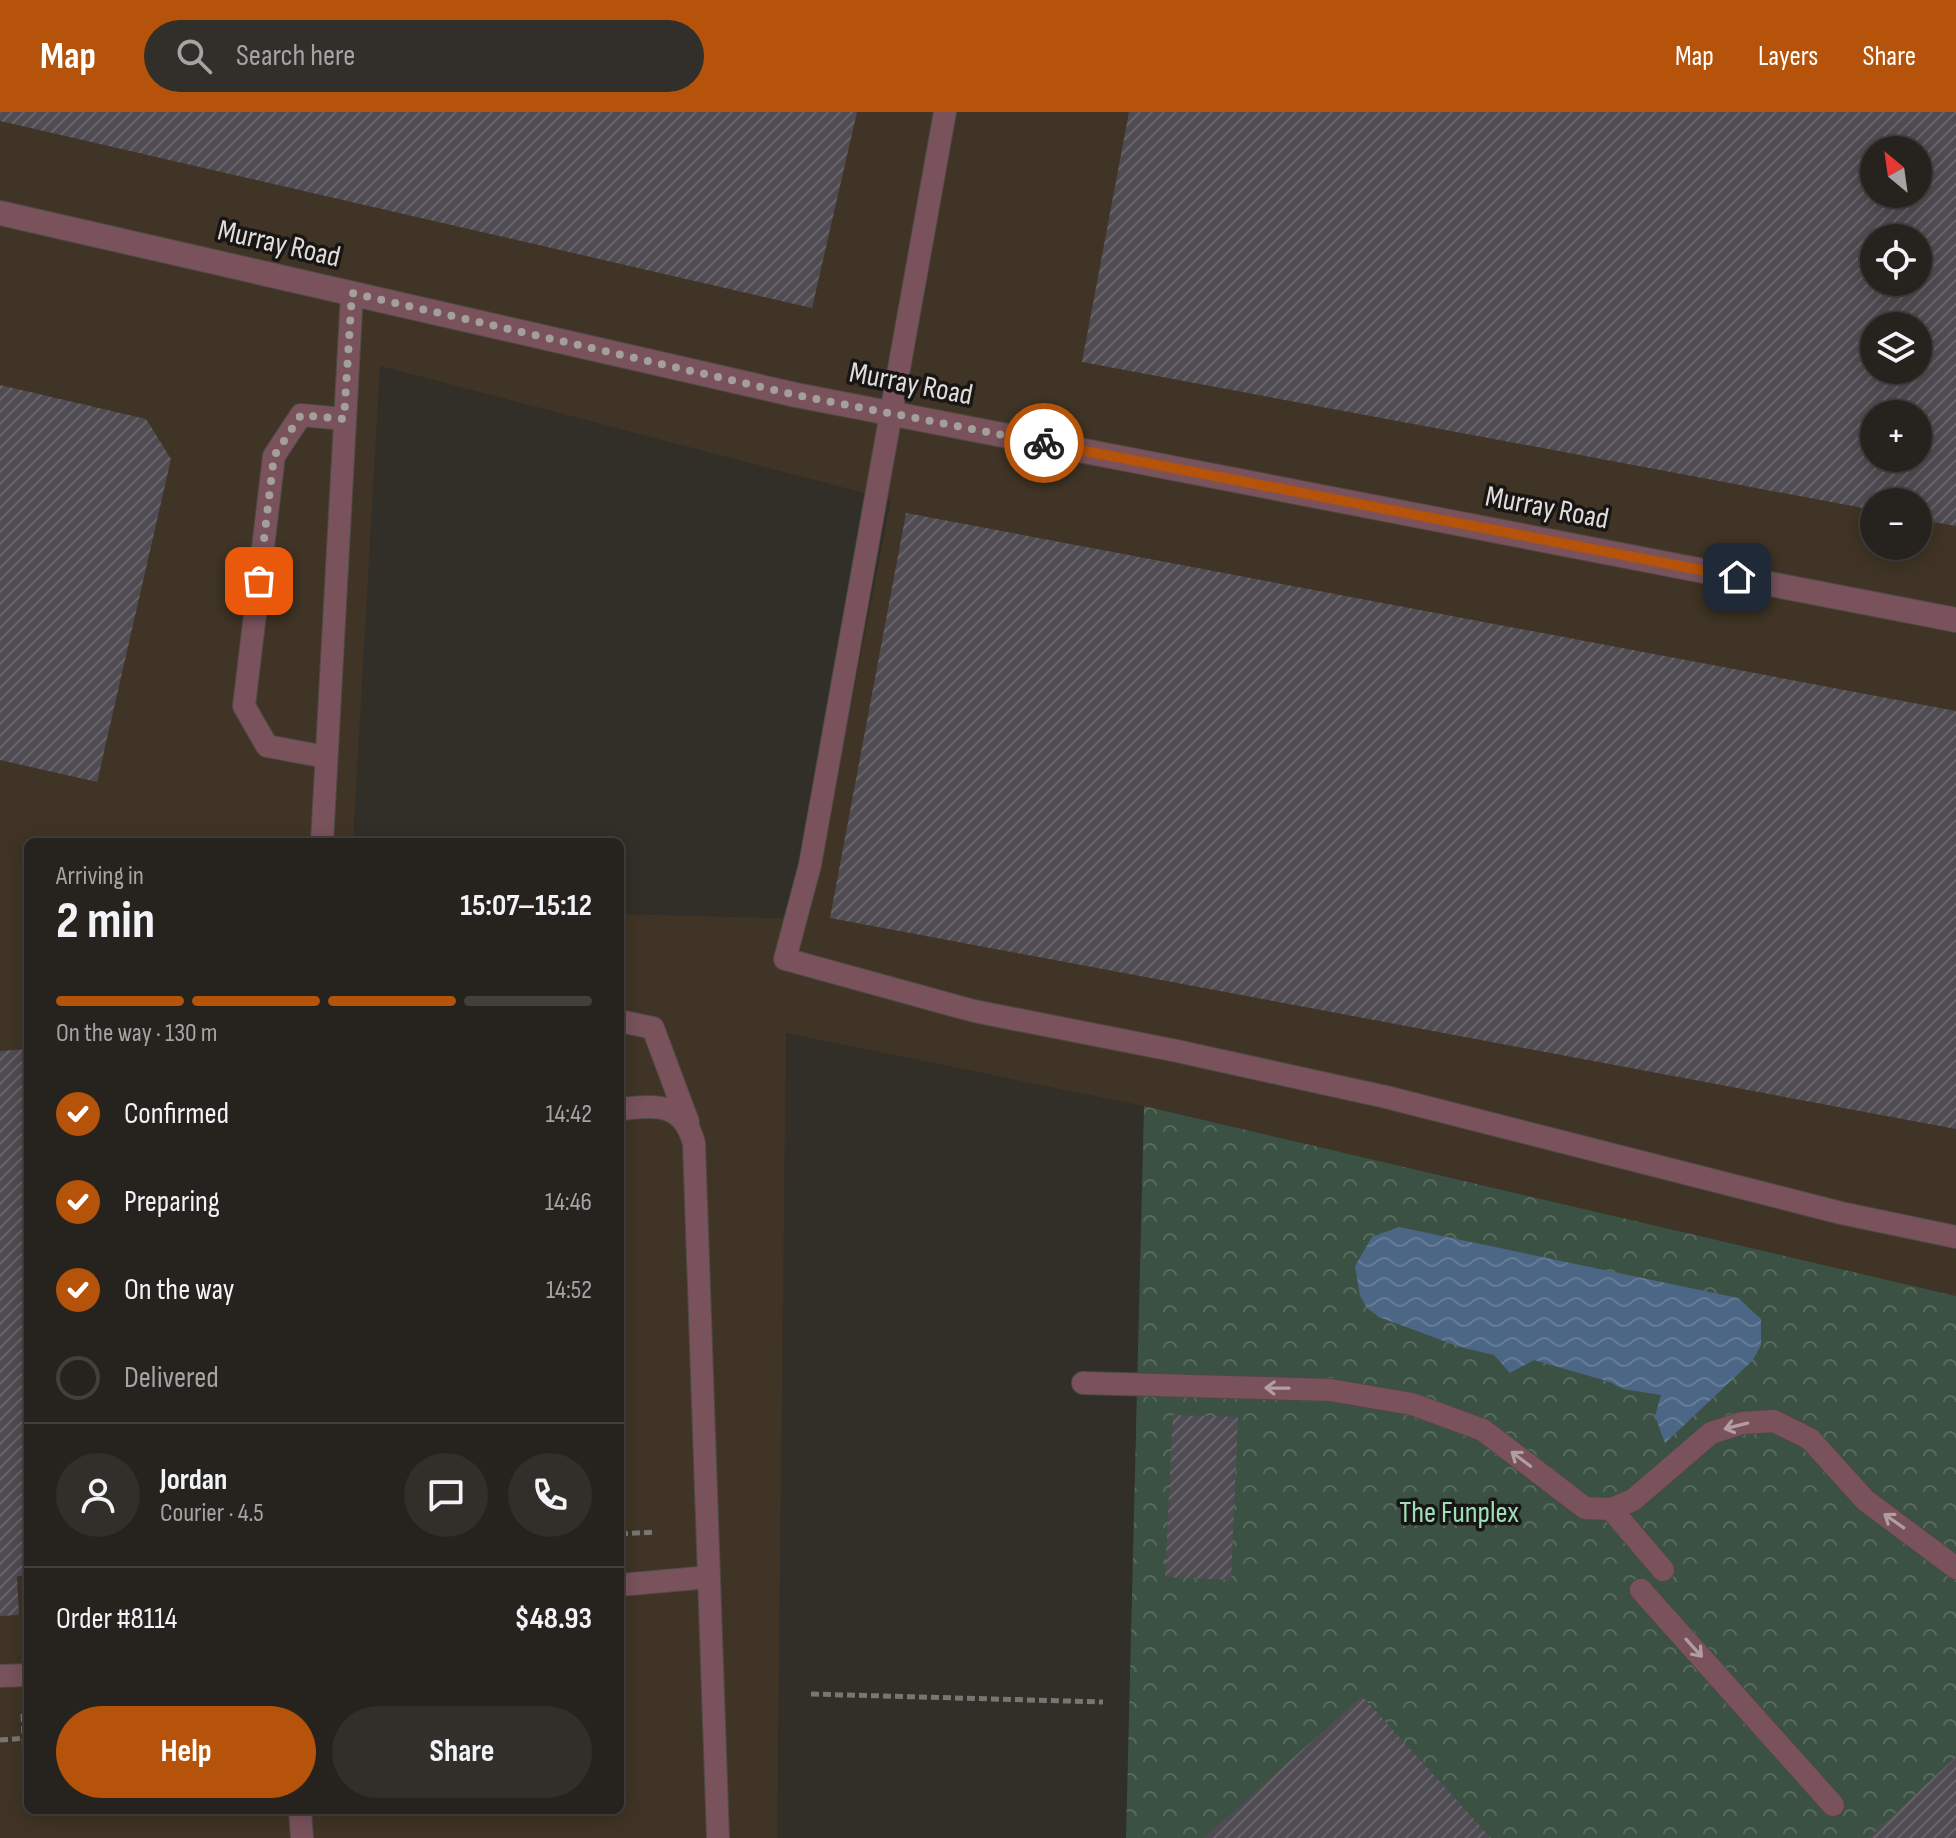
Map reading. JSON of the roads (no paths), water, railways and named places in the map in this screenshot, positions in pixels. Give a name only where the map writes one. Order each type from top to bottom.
[{"type":"street","name":"Murray Road","points":[[0,213],[891,413],[1956,620]]},
{"type":"lane","points":[[945,112],[810,865],[785,959],[974,1011],[1386,1097],[1841,1213],[1956,1237]]},
{"type":"lane","points":[[322,838],[352,293]]},
{"type":"lane","points":[[326,757],[267,746],[244,706],[274,456],[301,415],[344,419]]},
{"type":"lane","points":[[624,1022],[653,1028],[694,1143],[718,1838]]},
{"type":"lane","points":[[624,1109],[659,1106],[678,1113],[689,1125]]},
{"type":"lane","points":[[1083,1383],[1330,1390],[1412,1404],[1483,1430],[1585,1508],[1611,1509],[1633,1500],[1711,1433],[1742,1423],[1774,1421],[1810,1439],[1865,1500],[1956,1568]]},
{"type":"lane","points":[[1611,1509],[1663,1570]]},
{"type":"lane","points":[[624,1585],[709,1577]]},
{"type":"lane","points":[[1641,1590],[1833,1805]]},
{"type":"lane","points":[[0,1676],[24,1675]]},
{"type":"lane","points":[[300,1814],[302,1838]]},
{"type":"water","points":[[1399,1227],[1738,1298],[1761,1319],[1761,1345],[1753,1360],[1665,1443],[1655,1416],[1661,1395],[1623,1389],[1610,1382],[1534,1360],[1510,1373],[1494,1355],[1460,1347],[1379,1317],[1367,1308],[1360,1296],[1355,1266],[1372,1237]]},
{"type":"park label","name":"The Funplex","points":[[1459,1513]]}]
